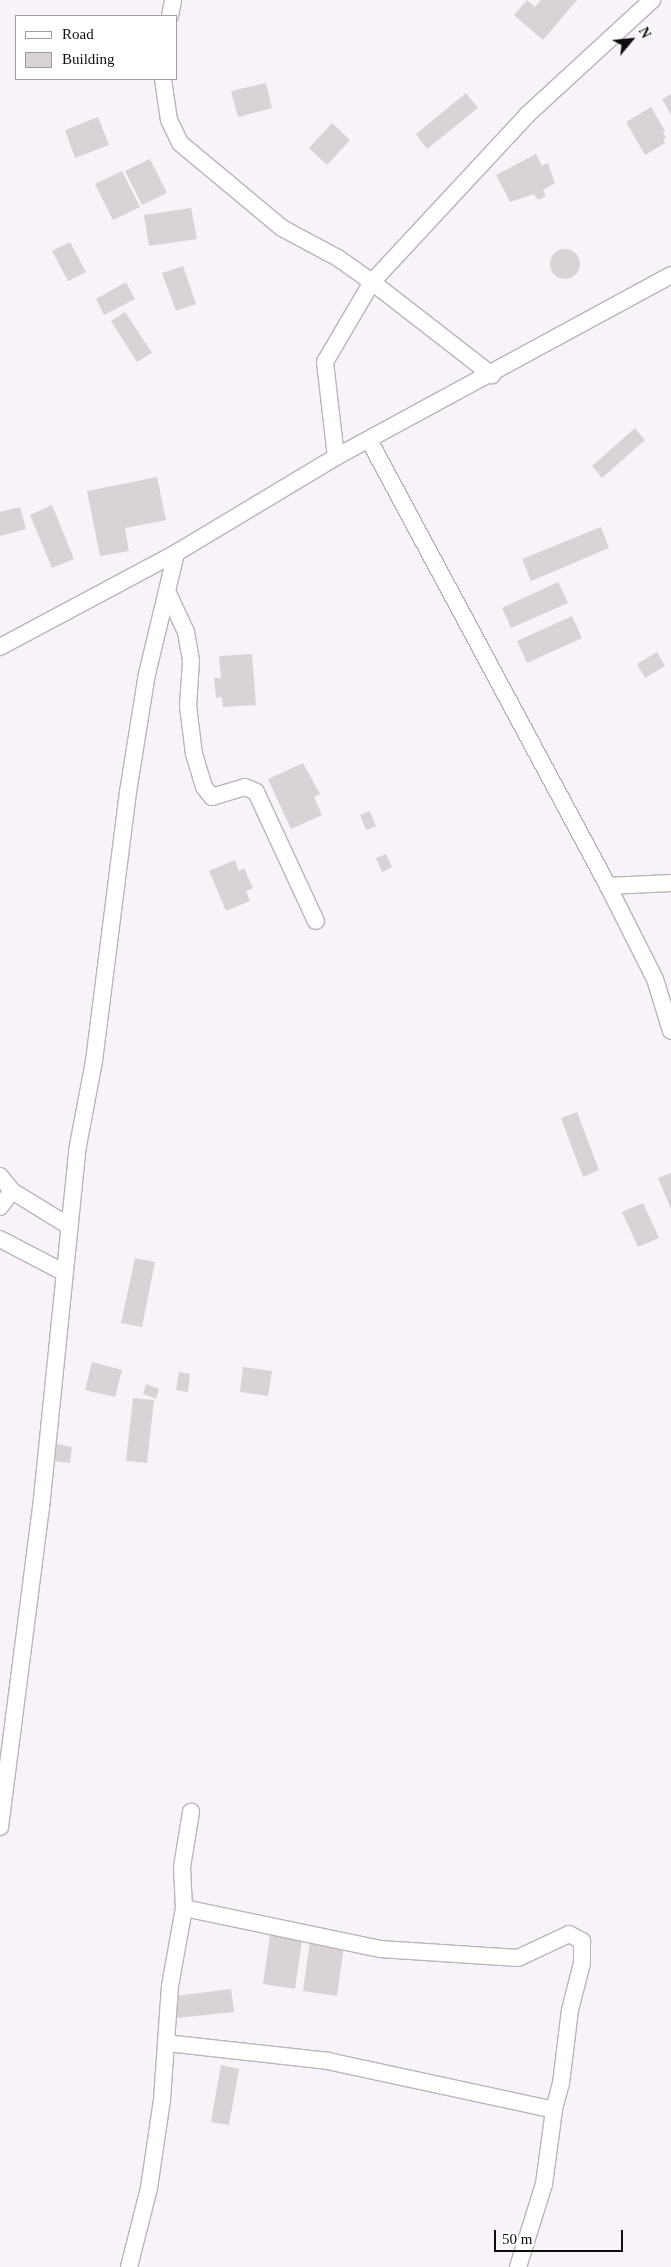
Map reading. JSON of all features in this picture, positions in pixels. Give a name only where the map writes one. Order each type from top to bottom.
[{"type":"street","points":[[170,15],[173,0]]},
{"type":"street","points":[[336,457],[325,362],[372,282],[527,115],[652,0]]},
{"type":"street","points":[[163,80],[169,120],[180,143],[282,228],[338,258],[492,375]]},
{"type":"street","points":[[0,648],[176,553],[336,457],[492,375],[671,276]]},
{"type":"street","points":[[369,440],[608,886],[655,979],[671,1031]]},
{"type":"street","points":[[0,1827],[41,1508],[63,1272],[77,1151],[94,1061],[130,783],[147,674],[176,553]]},
{"type":"street","points":[[167,591],[186,632],[191,661],[188,706],[194,754],[204,787],[212,797],[245,787],[256,792],[316,921]]},
{"type":"street","points":[[608,886],[671,883]]},
{"type":"street","points":[[0,1176],[12,1192],[69,1226]]},
{"type":"street","points":[[0,1207],[12,1192]]},
{"type":"street","points":[[0,1239],[63,1272]]},
{"type":"street","points":[[129,2267],[149,2188],[162,2100],[170,1986],[184,1908],[182,1867],[191,1812]]},
{"type":"street","points":[[184,1908],[380,1949],[518,1958],[569,1934],[582,1941],[582,1962],[570,2010],[561,2083],[554,2110],[544,2184],[518,2267]]},
{"type":"street","points":[[166,2043],[328,2061],[554,2110]]},
{"type":"building","points":[[527,0],[535,7],[541,0],[577,0],[543,40],[514,15]]},
{"type":"building","points":[[266,83],[272,108],[238,117],[231,91]]},
{"type":"building","points":[[466,93],[478,108],[427,149],[416,134]]},
{"type":"building","points":[[671,94],[671,115],[662,99]]},
{"type":"building","points":[[651,107],[665,131],[663,132],[666,138],[663,140],[665,143],[645,155],[626,122]]},
{"type":"building","points":[[98,117],[109,145],[75,158],[65,130]]},
{"type":"building","points":[[332,123],[350,140],[327,165],[309,148]]},
{"type":"building","points":[[536,154],[542,166],[548,163],[555,183],[543,190],[546,196],[538,200],[534,194],[510,202],[496,175]]},
{"type":"building","points":[[150,159],[167,193],[142,205],[125,171]]},
{"type":"building","points":[[122,171],[140,207],[113,220],[95,184]]},
{"type":"building","points":[[191,208],[197,239],[149,246],[144,215]]},
{"type":"building","points":[[70,242],[86,272],[68,281],[52,251]]},
{"type":"building","points":[[565,249],[575,254],[580,264],[575,274],[565,279],[555,274],[550,264],[555,254]]},
{"type":"building","points":[[183,266],[196,304],[176,311],[162,273]]},
{"type":"building","points":[[126,282],[135,299],[104,315],[96,299]]},
{"type":"building","points":[[125,312],[152,353],[137,362],[111,321]]},
{"type":"building","points":[[635,428],[645,440],[602,478],[592,466]]},
{"type":"building","points":[[157,477],[166,520],[125,528],[129,551],[100,556],[87,491]]},
{"type":"building","points":[[52,505],[74,559],[52,568],[30,515]]},
{"type":"building","points":[[20,507],[26,529],[0,536],[0,512]]},
{"type":"building","points":[[601,527],[609,548],[531,581],[522,559]]},
{"type":"building","points":[[558,582],[568,603],[511,628],[502,608]]},
{"type":"building","points":[[572,616],[582,638],[527,663],[517,641]]},
{"type":"building","points":[[657,652],[665,666],[645,678],[637,664]]},
{"type":"building","points":[[252,654],[256,705],[223,707],[222,697],[216,698],[214,678],[221,678],[219,656]]},
{"type":"building","points":[[303,763],[320,794],[314,797],[322,815],[291,829],[268,779]]},
{"type":"building","points":[[370,811],[376,826],[366,830],[360,815]]},
{"type":"building","points":[[386,854],[392,867],[382,872],[376,858]]},
{"type":"building","points":[[235,860],[239,871],[244,868],[253,888],[246,891],[250,901],[226,911],[209,871]]},
{"type":"building","points":[[577,1112],[599,1170],[583,1177],[561,1118]]},
{"type":"building","points":[[671,1173],[671,1209],[658,1178]]},
{"type":"building","points":[[643,1203],[659,1238],[638,1247],[622,1212]]},
{"type":"building","points":[[135,1258],[155,1262],[142,1327],[121,1323]]},
{"type":"building","points":[[92,1362],[122,1370],[115,1397],[85,1390]]},
{"type":"building","points":[[243,1367],[272,1371],[268,1396],[240,1392]]},
{"type":"building","points":[[179,1372],[190,1374],[188,1392],[176,1390]]},
{"type":"building","points":[[146,1384],[159,1389],[156,1399],[143,1394]]},
{"type":"building","points":[[133,1398],[154,1400],[147,1463],[126,1461]]},
{"type":"building","points":[[57,1444],[72,1447],[70,1463],[54,1461]]},
{"type":"building","points":[[270,1935],[302,1940],[295,1989],[263,1984]]},
{"type":"building","points":[[310,1941],[344,1946],[337,1996],[303,1991]]},
{"type":"building","points":[[231,1989],[234,2012],[177,2018],[175,1996]]},
{"type":"building","points":[[221,2065],[239,2069],[229,2125],[211,2122]]}]
